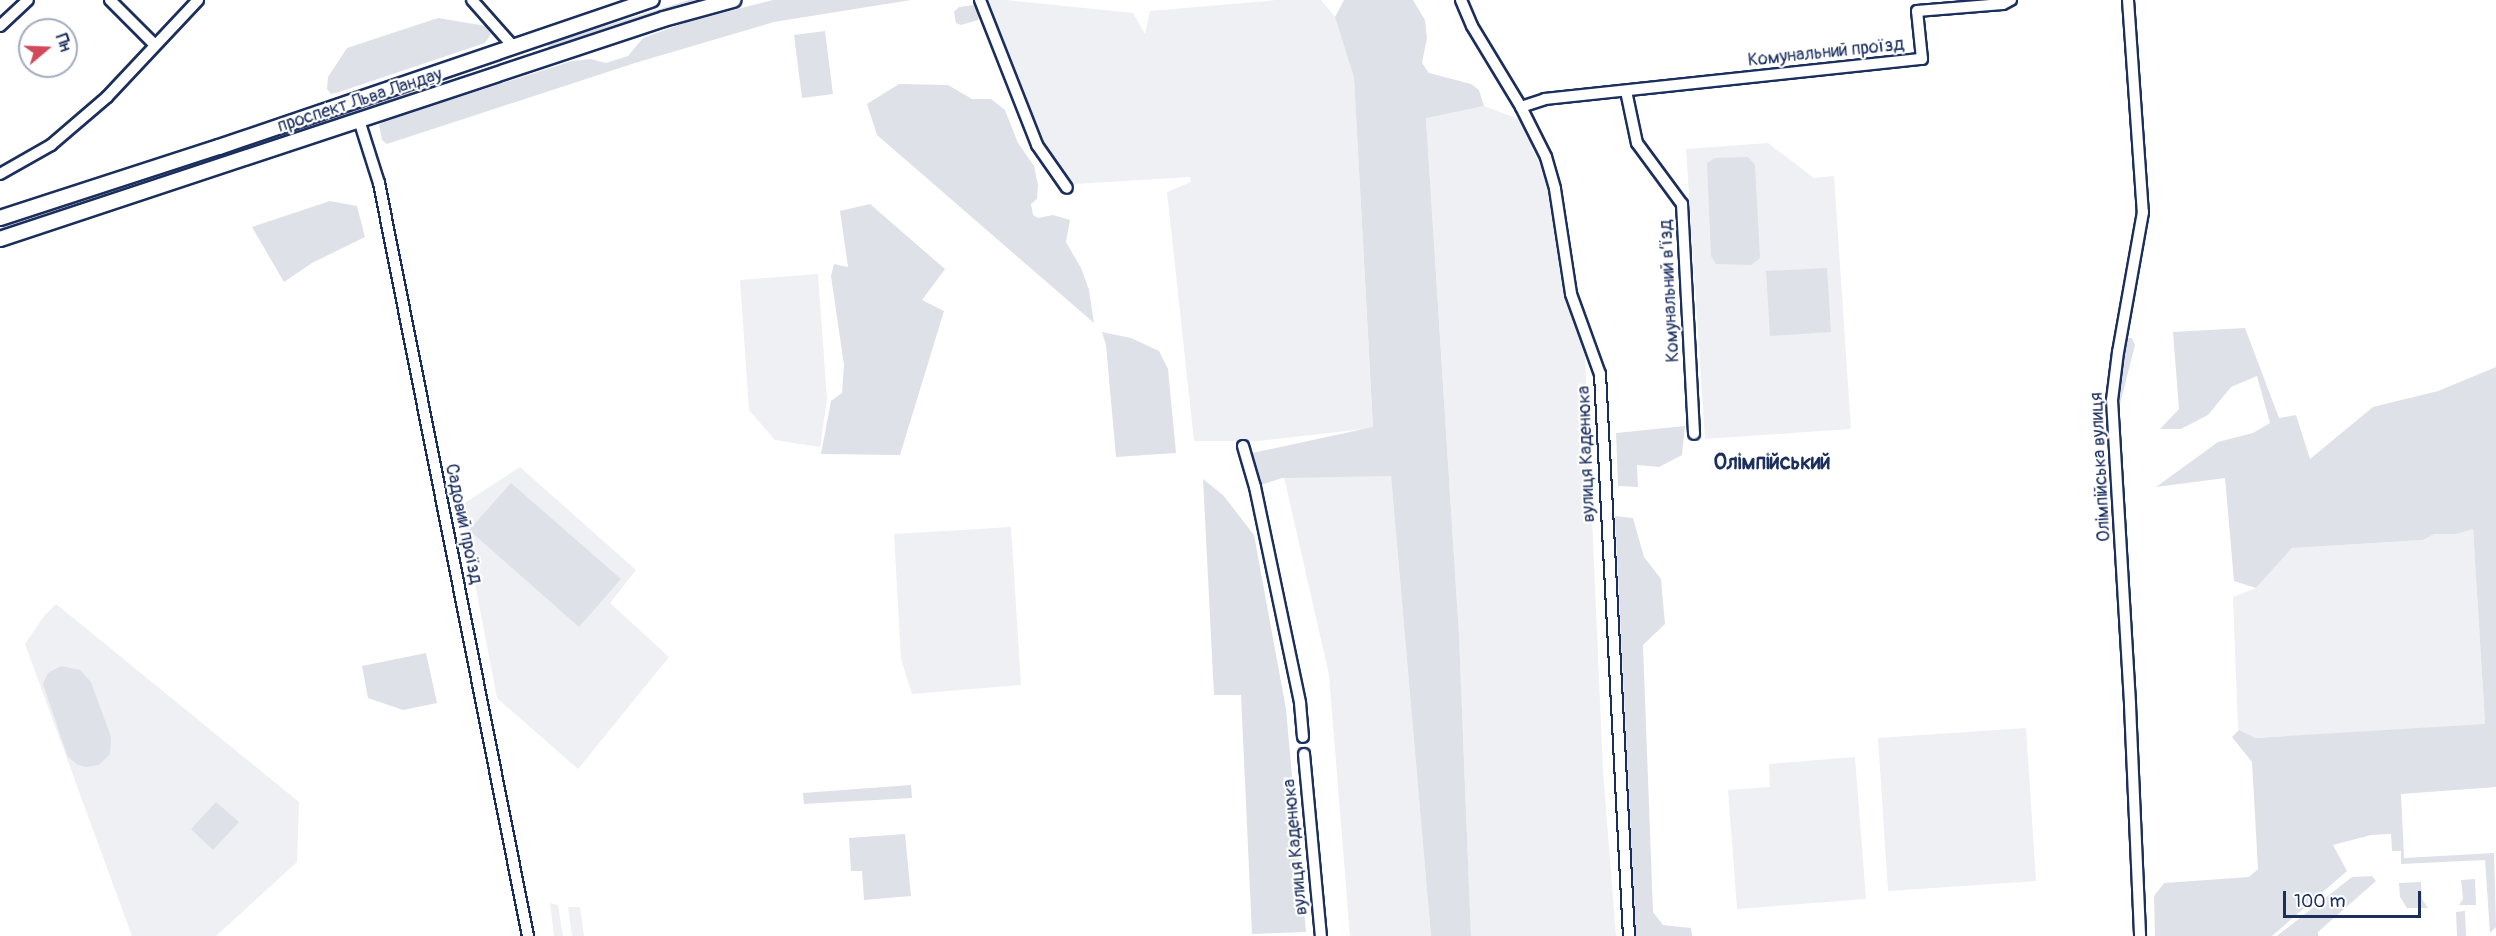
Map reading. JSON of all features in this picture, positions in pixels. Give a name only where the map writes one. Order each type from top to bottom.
[{"type":"main road","name":"проспект Льва Ландау","points":[[0,218],[652,0]]},
{"type":"main road","name":"проспект Льва Ландау","points":[[0,239],[664,19],[733,0]]},
{"type":"main road","points":[[512,45],[520,67]]},
{"type":"main road","points":[[416,80],[423,99]]},
{"type":"street","points":[[0,26],[28,0]]},
{"type":"street","points":[[110,0],[154,44]]},
{"type":"street","points":[[0,174],[51,145],[107,97],[154,44],[198,0]]},
{"type":"street","points":[[472,0],[512,45]]},
{"type":"street","points":[[980,0],[1037,145],[1067,188]]},
{"type":"street","name":"вулиця Каденюка","points":[[1461,0],[1472,26],[1521,107],[1549,165],[1571,294],[1600,374],[1629,936]]},
{"type":"street","name":"Комунальний проїзд","points":[[1626,91],[1922,59],[1917,11],[2003,4],[2011,0]]},
{"type":"street","name":"Олімпійська вулиця","points":[[2128,0],[2143,212],[2112,400],[2130,705],[2140,936]]},
{"type":"street","points":[[1521,107],[1545,99],[1626,91]]},
{"type":"street","name":"Комунальний в’їзд","points":[[1626,91],[1637,143],[1682,204],[1694,434]]},
{"type":"street","name":"Садовий проїзд","points":[[358,120],[379,183],[528,936]]},
{"type":"street","points":[[1243,446],[1255,487],[1300,703],[1303,737]]},
{"type":"street","name":"вулиця Каденюка","points":[[1304,754],[1321,936]]},
{"type":"shaded area","points":[[689,0],[710,0],[549,49],[547,44]]},
{"type":"shaded area","points":[[773,0],[911,0],[774,22],[635,63],[387,144],[382,140],[379,125],[384,121],[572,61],[591,59],[606,63],[628,56],[643,38],[687,22]]},
{"type":"shaded area","points":[[980,0],[1005,0],[1133,13],[1145,34],[1150,11],[1277,0],[1321,0],[1335,17],[1354,78],[1373,428],[1259,441],[1194,441],[1167,192],[1191,182],[1190,177],[1074,184],[1041,140],[1001,34]]},
{"type":"shaded area","points":[[1344,0],[1413,0],[1425,20],[1427,38],[1422,63],[1429,73],[1471,84],[1479,90],[1484,106],[1426,118],[1459,635],[1471,936],[1431,936],[1391,476],[1282,478],[1255,487],[1252,453],[1373,427],[1354,78],[1335,17]]},
{"type":"shaded area","points":[[974,5],[980,10],[978,20],[961,25],[956,23],[954,12],[959,7]]},
{"type":"shaded area","points":[[438,18],[486,26],[491,34],[485,43],[339,92],[331,94],[327,89],[328,77],[347,48]]},
{"type":"shaded area","points":[[825,31],[833,94],[802,98],[794,35]]},
{"type":"shaded area","points":[[899,84],[948,85],[972,99],[991,99],[1005,110],[1018,143],[1034,166],[1038,185],[1037,199],[1031,204],[1033,215],[1038,218],[1053,215],[1070,220],[1066,242],[1081,268],[1089,290],[1094,323],[877,135],[867,104]]},
{"type":"shaded area","points":[[411,91],[412,96],[216,161],[214,157]]},
{"type":"shaded area","points":[[1484,106],[1529,123],[1532,150],[1553,185],[1559,268],[1585,356],[1603,771],[1616,936],[1471,936],[1459,635],[1426,117]]},
{"type":"shaded area","points":[[1768,143],[1814,178],[1834,176],[1851,429],[1705,439],[1686,149]]},
{"type":"shaded area","points":[[1748,157],[1755,165],[1760,258],[1751,265],[1716,264],[1711,256],[1707,163],[1715,158]]},
{"type":"shaded area","points":[[208,159],[210,163],[0,233],[0,228]]},
{"type":"shaded area","points":[[330,201],[357,206],[365,237],[312,263],[284,282],[252,227]]},
{"type":"shaded area","points":[[870,204],[945,269],[922,300],[944,311],[900,455],[821,454],[831,401],[842,393],[844,365],[831,276],[834,264],[848,267],[840,211]]},
{"type":"shaded area","points":[[1827,268],[1831,332],[1770,336],[1766,271]]},
{"type":"shaded area","points":[[818,274],[827,399],[820,447],[775,440],[749,410],[740,280]]},
{"type":"shaded area","points":[[2245,328],[2279,418],[2296,415],[2310,459],[2373,407],[2438,391],[2496,367],[2496,787],[2401,794],[2404,858],[2494,853],[2496,927],[2490,933],[2485,860],[2401,864],[2401,851],[2392,851],[2391,834],[2371,835],[2333,845],[2347,871],[2272,936],[2155,936],[2154,896],[2164,883],[2249,877],[2258,869],[2252,762],[2232,737],[2239,730],[2255,738],[2485,724],[2473,529],[2456,534],[2434,534],[2423,540],[2292,548],[2256,588],[2234,581],[2225,478],[2156,487],[2218,442],[2253,433],[2270,423],[2257,376],[2231,387],[2208,415],[2181,429],[2160,429],[2179,409],[2173,332]]},
{"type":"shaded area","points":[[1102,332],[1131,338],[1159,351],[1168,369],[1176,453],[1116,457],[1106,345]]},
{"type":"shaded area","points":[[2127,338],[2132,338],[2135,345],[2118,412],[2118,381]]},
{"type":"shaded area","points":[[1685,426],[1682,455],[1659,467],[1637,465],[1638,487],[1618,486],[1616,433]]},
{"type":"shaded area","points":[[520,467],[636,570],[610,603],[669,657],[578,769],[497,698],[460,506]]},
{"type":"shaded area","points":[[1391,475],[1431,936],[1350,936],[1329,675],[1284,477]]},
{"type":"shaded area","points":[[1203,479],[1223,495],[1254,535],[1286,709],[1306,932],[1252,934],[1241,695],[1214,695]]},
{"type":"shaded area","points":[[511,483],[621,579],[579,627],[469,530]]},
{"type":"shaded area","points":[[1615,516],[1633,518],[1644,557],[1661,579],[1665,624],[1643,645],[1653,912],[1663,925],[1691,928],[1692,936],[1636,936]]},
{"type":"shaded area","points":[[1011,527],[1021,685],[912,694],[901,659],[894,534]]},
{"type":"shaded area","points":[[2473,529],[2485,725],[2254,738],[2238,730],[2233,597],[2256,588],[2292,548],[2423,540],[2434,534]]},
{"type":"shaded area","points":[[56,604],[299,802],[297,862],[216,936],[132,936],[25,644],[44,616]]},
{"type":"shaded area","points":[[426,653],[437,703],[403,710],[368,698],[362,666]]},
{"type":"shaded area","points":[[61,666],[80,670],[91,682],[111,737],[110,754],[99,765],[86,767],[78,765],[68,757],[43,684],[48,673]]},
{"type":"shaded area","points":[[2026,728],[2036,881],[1888,891],[1878,738]]},
{"type":"shaded area","points":[[1855,757],[1866,899],[1737,909],[1728,790],[1770,787],[1769,764]]},
{"type":"shaded area","points":[[911,785],[912,798],[804,804],[803,793]]},
{"type":"shaded area","points":[[216,802],[239,822],[213,850],[191,829]]},
{"type":"shaded area","points":[[905,834],[911,896],[864,900],[862,871],[851,871],[849,838]]},
{"type":"shaded area","points":[[2372,876],[2376,881],[2318,932],[2318,936],[2277,936],[2352,877]]},
{"type":"shaded area","points":[[2475,879],[2476,905],[2459,905],[2463,899],[2461,880]]},
{"type":"shaded area","points":[[2421,882],[2422,899],[2428,908],[2407,908],[2400,897],[2399,883]]},
{"type":"shaded area","points":[[550,903],[558,905],[563,936],[554,936]]},
{"type":"shaded area","points":[[568,907],[580,907],[584,936],[572,936]]},
{"type":"shaded area","points":[[2465,911],[2466,936],[2457,936],[2456,912]]},
{"type":"district","name":"Олімпійський","points":[[1772,463]]}]
